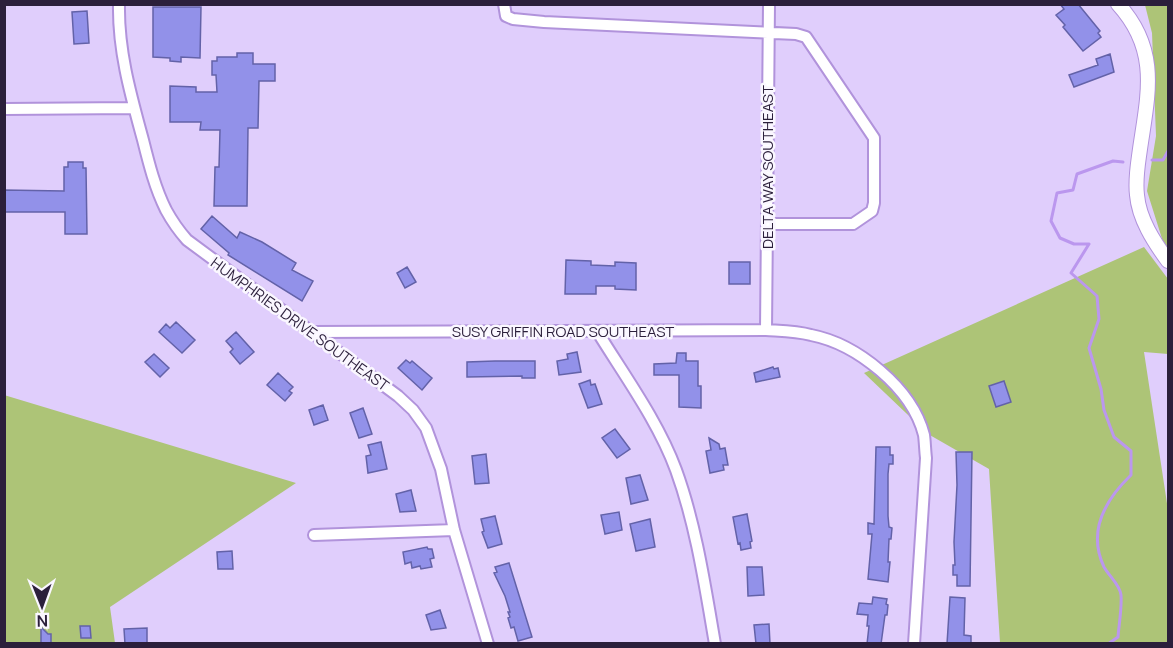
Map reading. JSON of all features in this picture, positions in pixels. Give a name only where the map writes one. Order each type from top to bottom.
[{"type":"street","name":"HUMPHRIES DRIVE SOUTHEAST","points":[[119,4],[123,58],[134,108],[156,187],[166,211],[178,230],[214,261],[398,396],[413,410],[426,428],[441,470],[454,530],[488,644]]},
{"type":"street","points":[[504,4],[506,16],[513,19],[796,34],[806,37],[874,138],[874,202],[872,211],[853,224],[767,224]]},
{"type":"street","name":"DELTA WAY SOUTHEAST","points":[[766,330],[768,4]]},
{"type":"street","points":[[1118,4],[1138,33],[1148,63],[1147,101],[1136,179],[1137,197],[1142,217],[1168,261]]},
{"type":"street","points":[[4,109],[134,108]]},
{"type":"street","name":"SUSY GRIFFIN ROAD SOUTHEAST","points":[[312,332],[766,330],[814,335],[842,345],[870,362],[893,383],[912,408],[923,434],[926,458],[914,644]]},
{"type":"street","points":[[597,331],[662,438],[676,469],[701,565],[715,644]]},
{"type":"street","points":[[314,535],[454,530]]},
{"type":"green space","points":[[1145,5],[1168,5],[1168,249],[1164,245],[1147,191],[1156,136],[1152,33]]},
{"type":"green space","points":[[1144,247],[1168,279],[1168,354],[1144,352],[1168,510],[1168,643],[1000,643],[989,469],[928,434],[864,373]]},
{"type":"green space","points":[[4,395],[296,483],[110,607],[115,643],[5,643]]},
{"type":"building","points":[[1060,4],[1078,4],[1100,31],[1098,33],[1101,37],[1083,51],[1056,15],[1064,9]]},
{"type":"building","points":[[153,7],[201,7],[200,58],[181,57],[181,62],[170,61],[170,58],[153,57]]},
{"type":"building","points":[[87,11],[89,43],[74,44],[72,12]]},
{"type":"building","points":[[237,53],[253,53],[253,64],[275,64],[275,81],[259,81],[258,128],[248,128],[247,206],[214,206],[215,167],[219,167],[220,130],[200,130],[201,122],[170,122],[170,86],[196,87],[196,92],[217,92],[216,75],[212,75],[212,61],[217,61],[217,57],[237,57]]},
{"type":"building","points":[[1110,54],[1114,72],[1074,87],[1069,75],[1098,65],[1096,59]]},
{"type":"building","points":[[68,162],[83,162],[83,168],[86,168],[87,234],[65,234],[65,212],[4,212],[4,190],[64,191],[64,167],[68,167]]},
{"type":"building","points":[[212,216],[237,238],[240,232],[262,242],[296,263],[292,270],[313,281],[302,301],[228,255],[229,253],[201,229]]},
{"type":"building","points":[[566,260],[591,261],[591,265],[615,266],[615,262],[636,263],[636,290],[615,289],[615,286],[596,286],[596,294],[565,294]]},
{"type":"building","points":[[729,262],[750,262],[750,284],[729,284]]},
{"type":"building","points":[[407,267],[416,282],[405,288],[397,273]]},
{"type":"building","points":[[176,322],[195,340],[182,353],[159,332],[166,324],[170,328]]},
{"type":"building","points":[[236,332],[254,352],[240,364],[230,352],[233,349],[226,341]]},
{"type":"building","points":[[577,352],[581,372],[559,375],[557,361],[568,359],[567,354]]},
{"type":"building","points":[[677,353],[686,353],[686,361],[698,361],[701,408],[679,407],[679,375],[654,375],[654,364],[676,363]]},
{"type":"building","points":[[154,354],[169,368],[160,377],[145,362]]},
{"type":"building","points":[[406,360],[410,363],[412,361],[432,378],[422,390],[398,368]]},
{"type":"building","points":[[535,361],[535,378],[522,378],[522,376],[467,377],[467,362]]},
{"type":"building","points":[[773,367],[778,368],[780,377],[756,382],[754,373]]},
{"type":"building","points":[[278,373],[293,387],[289,391],[292,393],[285,401],[267,385]]},
{"type":"building","points":[[590,380],[591,385],[595,384],[602,404],[588,408],[579,384]]},
{"type":"building","points":[[1004,381],[1011,402],[996,407],[989,386]]},
{"type":"building","points":[[323,405],[328,420],[314,425],[309,410]]},
{"type":"building","points":[[363,408],[372,434],[359,438],[350,413]]},
{"type":"building","points":[[615,429],[630,449],[617,458],[602,438]]},
{"type":"building","points":[[709,438],[719,444],[720,449],[725,448],[728,465],[723,465],[724,470],[710,473],[706,451],[711,450]]},
{"type":"building","points":[[381,442],[387,469],[368,473],[366,456],[371,455],[368,445]]},
{"type":"building","points":[[876,447],[890,447],[890,455],[893,455],[893,464],[889,464],[888,474],[888,516],[889,527],[892,528],[891,539],[889,539],[888,582],[868,579],[872,534],[868,534],[868,523],[874,524]]},
{"type":"building","points":[[956,452],[972,452],[970,586],[957,586],[957,575],[953,575],[957,485]]},
{"type":"building","points":[[486,454],[489,483],[475,484],[472,456]]},
{"type":"building","points":[[640,475],[648,500],[631,504],[626,478]]},
{"type":"building","points":[[411,490],[416,511],[400,512],[396,494]]},
{"type":"building","points":[[619,512],[622,530],[605,534],[601,515]]},
{"type":"building","points":[[747,514],[752,541],[750,542],[751,548],[741,550],[733,517]]},
{"type":"building","points":[[495,516],[502,544],[488,548],[482,532],[484,531],[481,519]]},
{"type":"building","points":[[650,519],[655,547],[636,551],[630,524]]},
{"type":"building","points":[[427,547],[432,549],[434,558],[430,559],[432,567],[412,568],[411,562],[405,564],[403,552]]},
{"type":"building","points":[[232,551],[233,569],[218,569],[217,552]]},
{"type":"building","points":[[509,563],[532,637],[518,641],[514,627],[511,628],[508,618],[510,617],[508,612],[510,612],[505,596],[494,573],[497,572],[495,567]]},
{"type":"building","points":[[747,567],[762,567],[764,595],[748,596]]},
{"type":"building","points":[[873,597],[887,599],[887,615],[885,615],[881,644],[867,644],[868,615],[857,614],[859,603],[872,604]]},
{"type":"building","points":[[950,597],[965,598],[964,635],[971,636],[971,644],[947,644]]},
{"type":"building","points":[[440,610],[446,628],[431,630],[426,615]]},
{"type":"building","points":[[769,624],[770,644],[756,644],[754,625]]},
{"type":"building","points":[[80,626],[90,626],[91,638],[81,638]]},
{"type":"building","points":[[41,627],[51,634],[51,644],[41,644]]},
{"type":"building","points":[[147,628],[147,644],[125,644],[124,629]]},
{"type":"waterway","points":[[1152,160],[1163,160],[1168,151]]},
{"type":"waterway","points":[[1108,644],[1118,637],[1121,595],[1099,554],[1098,529],[1101,517],[1113,495],[1131,475],[1131,451],[1114,437],[1104,410],[1101,389],[1089,348],[1099,319],[1097,296],[1071,273],[1089,244],[1074,244],[1060,238],[1051,221],[1057,193],[1073,190],[1077,174],[1113,161],[1123,162]]}]
